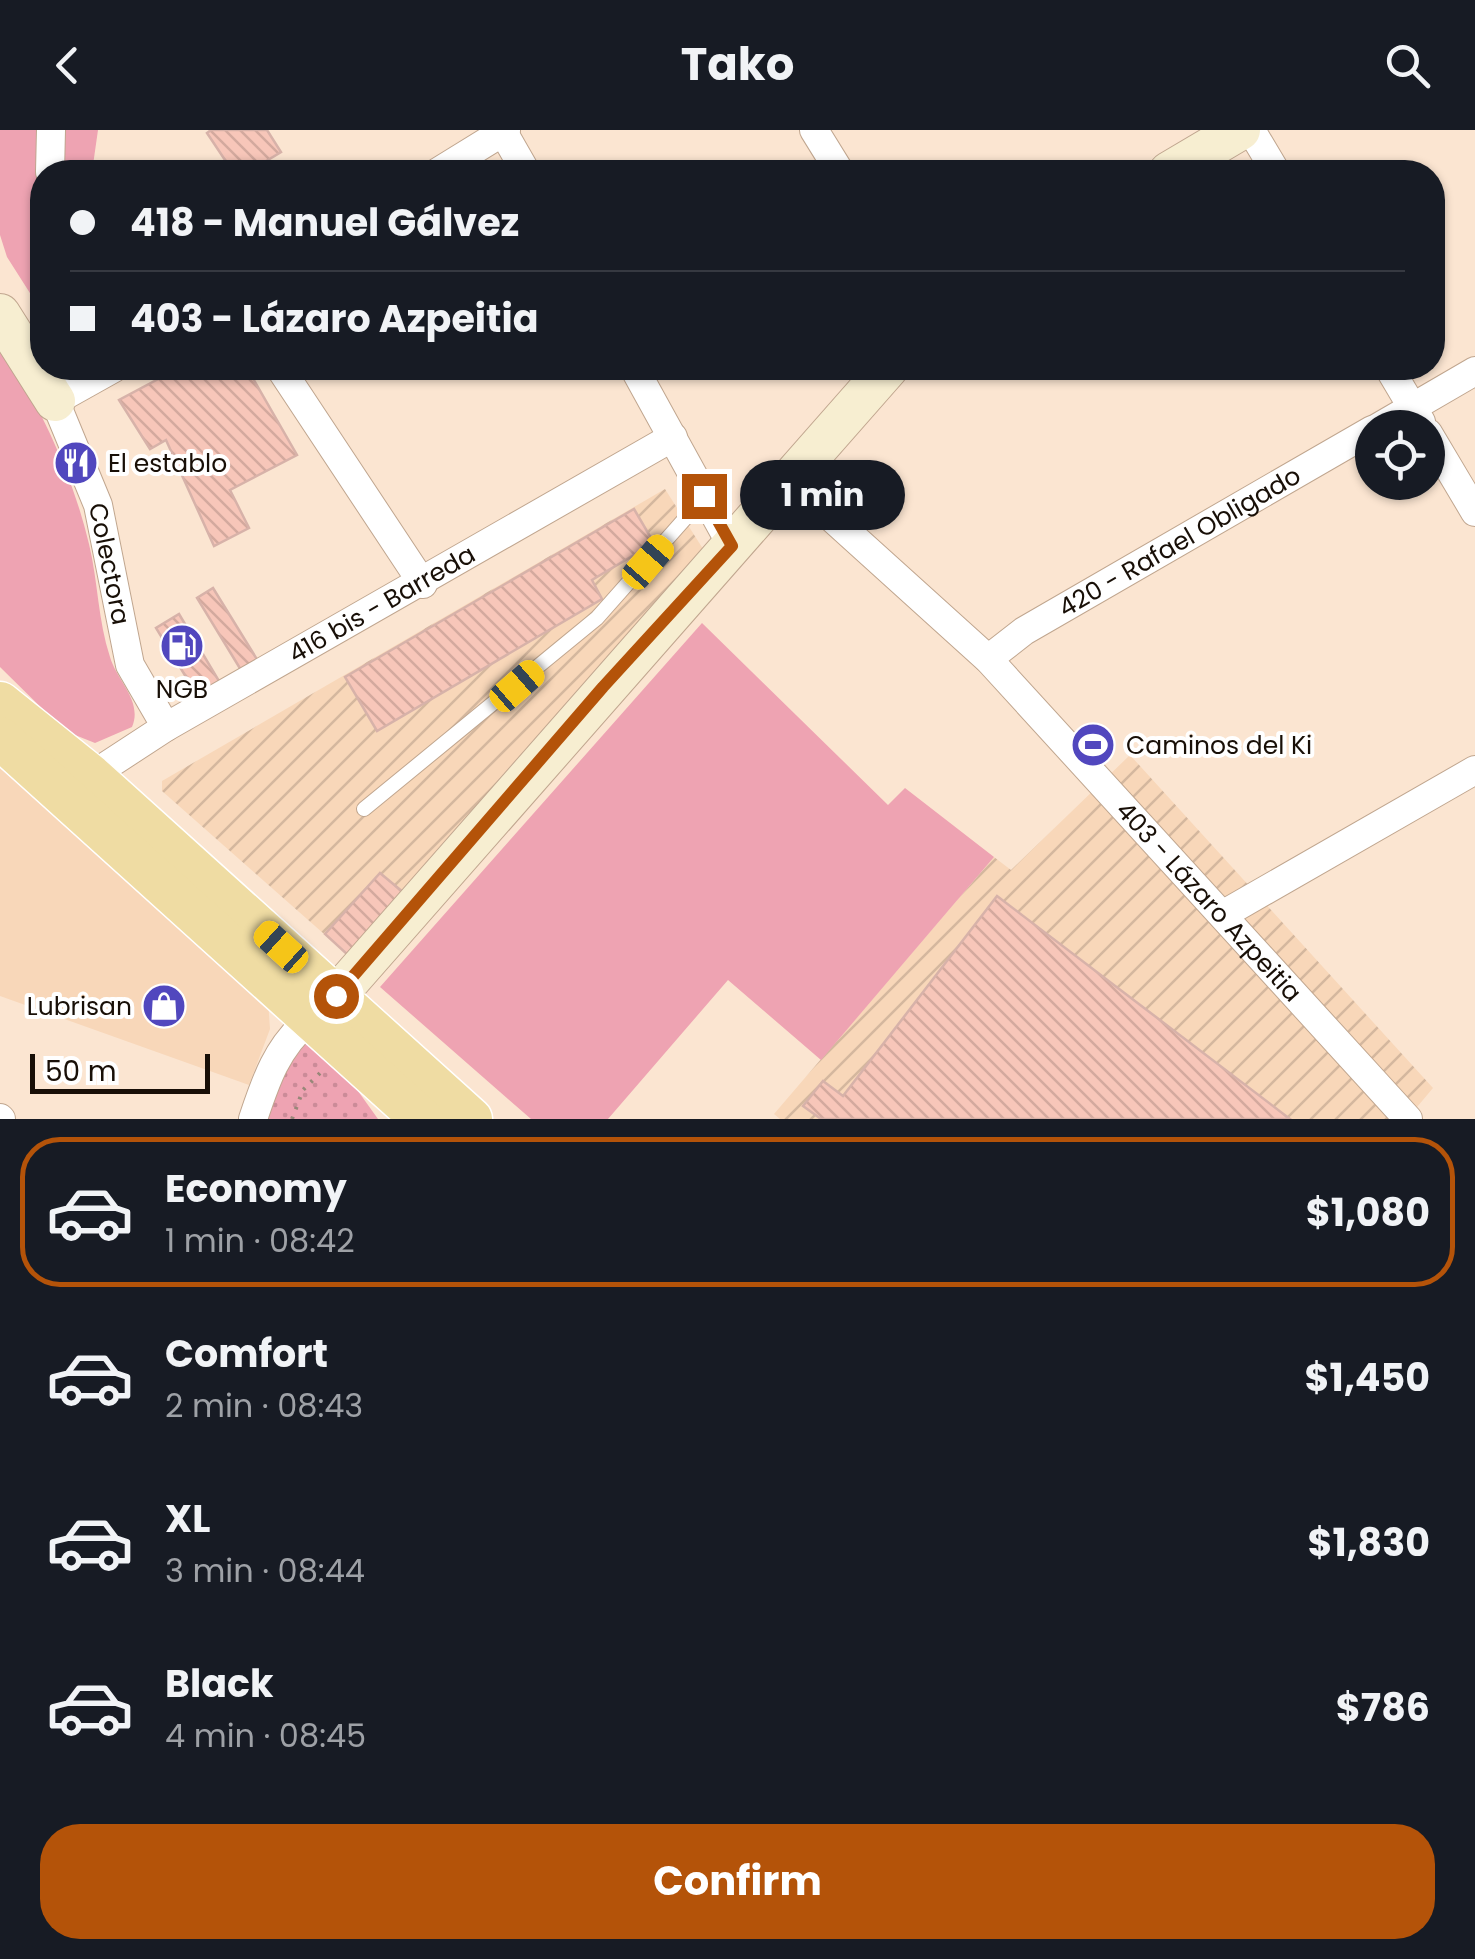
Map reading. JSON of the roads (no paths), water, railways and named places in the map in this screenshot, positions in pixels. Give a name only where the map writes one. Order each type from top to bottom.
[{"type":"main road","points":[[0,703],[91,776],[322,1008],[422,1119]]},
{"type":"main road","points":[[0,738],[322,1008],[471,1119]]},
{"type":"street","points":[[50,160],[51,130]]},
{"type":"street","points":[[814,130],[833,160]]},
{"type":"street","points":[[1189,160],[1240,130]]},
{"type":"street","points":[[1251,130],[1269,160]]},
{"type":"street","points":[[457,160],[504,131],[520,160]]},
{"type":"street","points":[[3,326],[30,364]]},
{"type":"street","name":"420 - Rafael Obligado","points":[[1434,410],[1475,371]]},
{"type":"street","points":[[41,380],[55,400],[86,380]]},
{"type":"street","points":[[288,380],[422,584]]},
{"type":"street","points":[[641,380],[732,546]]},
{"type":"street","points":[[253,1119],[270,1070],[288,1037],[322,1008],[878,380]]},
{"type":"street","points":[[1396,380],[1413,410]]},
{"type":"street","name":"Colectora","points":[[55,400],[98,505],[130,665],[166,727]]},
{"type":"street","name":"416 bis - Barreda","points":[[91,776],[166,727],[673,438]]},
{"type":"street","name":"420 - Rafael Obligado","points":[[988,659],[1024,631],[1355,441]]},
{"type":"street","points":[[1445,463],[1475,512]]},
{"type":"street","name":"403 - Lázaro Azpeitia","points":[[790,480],[988,659],[1408,1119]]},
{"type":"street","points":[[1224,914],[1475,770]]},
{"type":"lane","points":[[364,808],[596,618],[704,496]]},
{"type":"place","name":"El establo","points":[[76,463]]},
{"type":"place","name":"NGB","points":[[182,646]]},
{"type":"place","name":"Caminos del Ki","points":[[1093,745]]},
{"type":"place","name":"Lubrisan","points":[[164,1006]]}]
